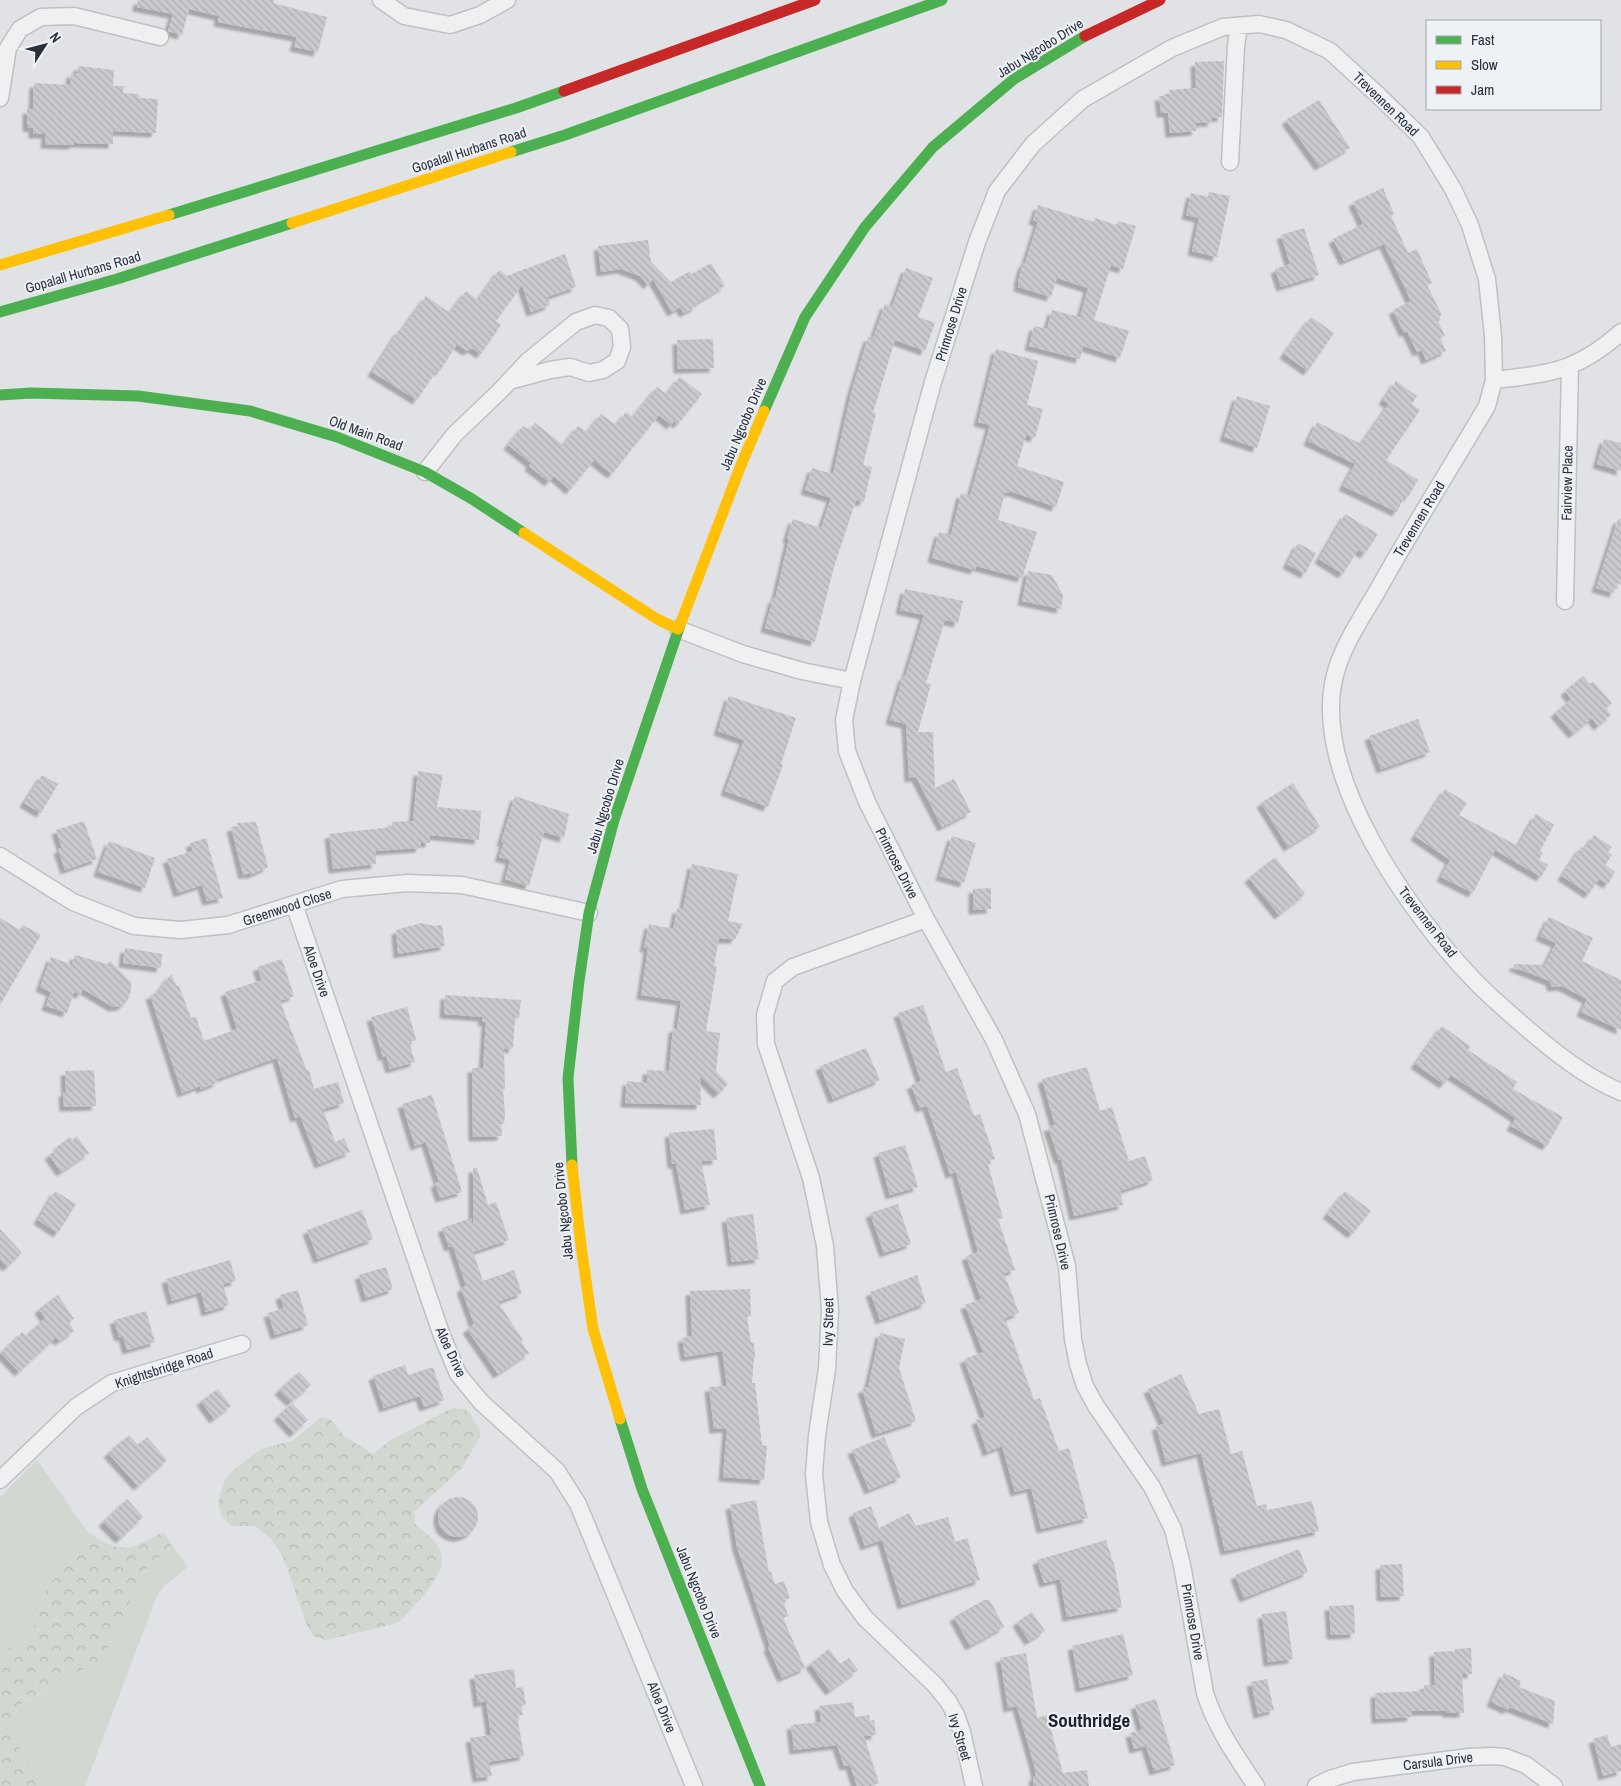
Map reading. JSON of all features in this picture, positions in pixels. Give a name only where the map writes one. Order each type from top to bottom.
[{"type":"main road","name":"Gopalall Hurbans Road","points":[[0,265],[516,108],[815,0]]},
{"type":"main road","name":"Gopalall Hurbans Road","points":[[0,312],[117,279],[565,135],[942,0]]},
{"type":"main road","name":"Jabu Ngcobo Drive","points":[[760,1786],[642,1489],[593,1329],[572,1165],[568,1078],[589,913],[614,820],[678,629],[741,465],[805,317],[865,226],[933,147],[1014,79],[1081,38],[1160,0]]},
{"type":"main road","name":"Old Main Road","points":[[0,396],[31,393],[138,396],[250,411],[336,437],[425,472],[472,499],[657,619],[678,629]]},
{"type":"street","points":[[381,0],[404,16],[450,25],[480,15],[507,0]]},
{"type":"street","points":[[0,98],[8,48],[20,29],[41,17],[74,16],[160,37]]},
{"type":"street","name":"Trevennen Road","points":[[1172,48],[1223,27],[1259,24],[1286,30],[1330,51],[1421,138],[1453,189],[1470,225],[1487,279],[1493,336],[1494,380],[1487,406],[1349,640],[1336,674],[1331,702],[1333,732],[1339,765],[1367,831],[1387,869],[1435,935],[1474,980],[1540,1040],[1579,1070],[1621,1092]]},
{"type":"street","points":[[1230,162],[1239,26]]},
{"type":"street","name":"Primrose Drive","points":[[1172,48],[1083,99],[1033,144],[997,191],[976,242],[933,382],[852,681],[844,720],[847,751],[867,802],[926,919],[994,1040],[1027,1114],[1067,1266],[1073,1339],[1085,1386],[1096,1406],[1152,1487],[1173,1530],[1182,1564],[1210,1710],[1227,1742],[1256,1786]]},
{"type":"street","points":[[425,472],[455,434],[528,361],[576,322],[595,315],[609,318],[620,329],[622,347],[617,362],[603,370],[589,373],[570,367],[550,370],[509,381]]},
{"type":"street","points":[[1494,380],[1570,366],[1608,344],[1621,332]]},
{"type":"street","name":"Fairview Place","points":[[1565,601],[1570,366]]},
{"type":"street","points":[[678,629],[742,654],[802,671],[852,681]]},
{"type":"street","name":"Greenwood Close","points":[[0,856],[73,902],[134,926],[181,930],[228,925],[342,889],[407,883],[462,885],[589,913]]},
{"type":"street","name":"Aloe Drive","points":[[294,904],[442,1336],[458,1374],[481,1402],[557,1471],[578,1504],[694,1786]]},
{"type":"street","name":"Ivy Street","points":[[926,919],[793,967],[776,981],[764,1015],[766,1044],[811,1178],[825,1246],[830,1310],[827,1369],[817,1435],[814,1474],[818,1522],[832,1565],[845,1591],[866,1618],[935,1685],[948,1701],[956,1715],[962,1732],[974,1786]]},
{"type":"street","name":"Knightsbridge Road","points":[[0,1480],[76,1407],[112,1383],[242,1344]]},
{"type":"street","name":"Carsula Drive","points":[[1316,1786],[1330,1779],[1353,1772],[1469,1757],[1491,1756],[1505,1757],[1526,1765],[1554,1786]]},
{"type":"green space","points":[[452,1408],[465,1409],[470,1413],[480,1431],[480,1437],[462,1468],[414,1512],[415,1524],[434,1540],[441,1553],[442,1561],[435,1580],[400,1621],[394,1624],[326,1640],[313,1636],[306,1623],[283,1557],[271,1539],[255,1526],[232,1526],[222,1517],[218,1503],[224,1482],[232,1471],[261,1449],[292,1441],[320,1418],[327,1418],[332,1421],[345,1437],[373,1454],[389,1441]]},
{"type":"green space","points":[[37,1460],[87,1531],[96,1537],[47,1586],[32,1632],[0,1654],[0,1497]]},
{"type":"green space","points":[[163,1532],[172,1545],[144,1571],[114,1639],[97,1663],[73,1674],[20,1705],[7,1726],[42,1786],[0,1786],[0,1654],[32,1632],[47,1586],[96,1537],[114,1546],[130,1547]]},
{"type":"green space","points":[[172,1545],[188,1567],[165,1585],[156,1598],[85,1786],[42,1786],[7,1726],[20,1706],[73,1674],[97,1663],[114,1639],[144,1571]]},
{"type":"building","points":[[138,0],[274,0],[273,3],[327,17],[318,52],[294,47],[297,37],[218,22],[219,16],[189,9],[182,35],[168,31],[173,14],[137,7]]},
{"type":"building","points":[[1224,61],[1222,117],[1212,118],[1212,122],[1196,123],[1196,131],[1170,133],[1168,113],[1161,113],[1159,96],[1170,96],[1169,90],[1196,88],[1195,62]]},
{"type":"building","points":[[78,66],[114,70],[113,86],[124,86],[123,93],[139,94],[139,98],[158,99],[156,133],[113,131],[113,144],[74,143],[73,145],[45,144],[46,134],[33,134],[33,128],[27,127],[27,109],[33,110],[34,83],[70,85],[71,73],[77,74]]},
{"type":"building","points":[[1319,100],[1350,148],[1319,166],[1286,120]]},
{"type":"building","points":[[1383,188],[1394,214],[1391,216],[1408,253],[1417,249],[1432,283],[1427,285],[1442,315],[1439,316],[1441,320],[1438,321],[1445,336],[1440,338],[1446,351],[1426,360],[1422,350],[1417,352],[1407,331],[1404,333],[1393,310],[1411,301],[1384,244],[1344,261],[1333,239],[1363,224],[1353,202]]},
{"type":"building","points":[[1209,192],[1230,196],[1217,257],[1192,251],[1199,218],[1186,215],[1191,193],[1208,197]]},
{"type":"building","points":[[1038,205],[1094,222],[1095,218],[1116,225],[1118,221],[1136,226],[1123,269],[1111,265],[1094,320],[1129,331],[1120,358],[1083,346],[1080,359],[1029,346],[1034,326],[1047,329],[1052,310],[1080,317],[1088,288],[1057,278],[1051,297],[1018,287],[1023,263],[1025,263],[1038,222],[1033,220]]},
{"type":"building","points":[[1304,228],[1319,275],[1281,287],[1275,269],[1290,264],[1281,235]]},
{"type":"building","points":[[648,240],[651,262],[671,282],[690,271],[692,274],[711,263],[725,286],[684,313],[680,307],[672,312],[653,279],[648,285],[640,276],[621,269],[601,272],[598,246]]},
{"type":"building","points":[[565,254],[576,287],[547,297],[550,305],[531,312],[522,285],[496,321],[501,325],[481,354],[472,348],[467,351],[457,344],[440,371],[437,370],[417,400],[372,372],[399,330],[401,331],[426,296],[450,313],[466,291],[478,300],[499,270],[507,276]]},
{"type":"building","points":[[906,268],[933,278],[918,317],[935,323],[925,351],[895,340],[873,413],[876,413],[863,465],[872,467],[864,502],[856,500],[834,567],[815,642],[765,628],[773,598],[775,599],[789,539],[787,538],[793,519],[821,528],[831,498],[805,490],[812,468],[833,474],[851,393],[868,337],[873,338],[885,304],[892,307]]},
{"type":"building","points":[[1311,317],[1334,333],[1308,371],[1284,354]]},
{"type":"building","points":[[713,339],[714,368],[678,369],[677,340]]},
{"type":"building","points":[[996,349],[1038,361],[1027,405],[1043,409],[1035,438],[1026,435],[1017,466],[1064,482],[1056,507],[1010,491],[1010,493],[1005,492],[998,520],[1037,532],[1022,578],[976,566],[975,570],[932,558],[939,532],[951,535],[961,493],[970,496],[990,425],[978,422]]},
{"type":"building","points":[[680,377],[702,394],[678,424],[674,421],[671,425],[659,415],[612,474],[594,460],[570,490],[554,476],[549,482],[529,466],[531,463],[508,445],[523,426],[529,430],[535,423],[563,445],[578,426],[587,432],[601,414],[616,425],[626,412],[633,417],[657,387],[666,394]]},
{"type":"building","points":[[1396,381],[1417,396],[1412,404],[1420,410],[1386,460],[1418,480],[1408,497],[1405,495],[1397,512],[1343,486],[1355,464],[1308,441],[1317,422],[1361,444],[1389,404],[1383,400]]},
{"type":"building","points":[[1237,396],[1270,406],[1257,448],[1224,437]]},
{"type":"building","points":[[1604,439],[1621,443],[1621,471],[1597,464]]},
{"type":"building","points":[[1345,514],[1378,534],[1365,554],[1358,550],[1343,574],[1319,559]]},
{"type":"building","points":[[1618,519],[1621,519],[1621,585],[1617,583],[1614,593],[1596,588]]},
{"type":"building","points":[[1298,543],[1316,553],[1305,574],[1287,564]]},
{"type":"building","points":[[1028,571],[1052,575],[1063,595],[1061,609],[1022,601]]},
{"type":"building","points":[[905,589],[963,601],[958,623],[945,620],[926,683],[931,684],[918,732],[933,732],[935,788],[954,779],[971,812],[942,827],[916,777],[909,778],[906,724],[890,720],[924,615],[900,610]]},
{"type":"building","points":[[1583,676],[1590,684],[1593,681],[1612,703],[1606,708],[1611,715],[1598,726],[1592,718],[1573,734],[1555,713],[1571,699],[1565,691]]},
{"type":"building","points":[[729,696],[796,718],[781,764],[783,765],[768,807],[725,791],[744,740],[718,731]]},
{"type":"building","points":[[1418,719],[1430,752],[1381,769],[1369,736]]},
{"type":"building","points":[[418,771],[443,775],[437,807],[481,811],[479,840],[430,835],[430,843],[421,843],[420,848],[375,851],[376,864],[333,869],[329,834],[392,827],[392,822],[413,821]]},
{"type":"building","points":[[42,775],[58,784],[41,813],[24,803]]},
{"type":"building","points":[[1293,783],[1320,827],[1288,847],[1261,803]]},
{"type":"building","points":[[1445,789],[1467,803],[1459,815],[1518,846],[1536,814],[1554,825],[1540,851],[1543,853],[1539,860],[1548,865],[1541,877],[1495,850],[1473,893],[1441,877],[1450,860],[1415,836]]},
{"type":"building","points":[[515,796],[569,814],[564,838],[544,832],[529,886],[505,879],[510,860],[499,857],[504,842],[501,842]]},
{"type":"building","points":[[84,821],[97,859],[65,870],[58,849],[62,848],[56,830]]},
{"type":"building","points":[[256,822],[268,867],[250,875],[250,873],[243,875],[231,827],[238,826],[237,823]]},
{"type":"building","points":[[1594,835],[1612,847],[1608,852],[1612,855],[1605,865],[1615,872],[1608,884],[1599,879],[1589,894],[1562,876],[1581,847],[1585,849]]},
{"type":"building","points":[[952,836],[976,843],[964,883],[940,876]]},
{"type":"building","points":[[206,838],[223,898],[207,901],[202,885],[178,893],[167,859],[193,851],[190,843]]},
{"type":"building","points":[[109,841],[155,858],[145,888],[98,872]]},
{"type":"building","points":[[1275,857],[1305,894],[1279,915],[1249,878]]},
{"type":"building","points":[[692,864],[738,874],[728,921],[743,924],[735,939],[719,939],[714,966],[717,966],[706,1031],[720,1033],[716,1071],[728,1084],[718,1094],[700,1076],[701,1105],[625,1103],[627,1081],[647,1083],[647,1070],[669,1071],[673,1028],[677,1028],[681,1001],[641,995],[648,948],[644,947],[649,924],[673,929],[677,909],[683,908]]},
{"type":"building","points":[[991,888],[991,909],[973,910],[973,889]]},
{"type":"building","points":[[1549,917],[1593,938],[1582,961],[1621,980],[1621,1030],[1581,1012],[1587,999],[1562,986],[1552,987],[1550,981],[1514,967],[1514,964],[1545,965],[1556,943],[1540,936]]},
{"type":"building","points":[[0,918],[20,930],[23,925],[41,935],[0,1005]]},
{"type":"building","points":[[421,923],[435,926],[442,925],[445,946],[398,954],[396,930]]},
{"type":"building","points":[[125,948],[162,954],[161,968],[123,963]]},
{"type":"building","points":[[75,955],[107,964],[110,961],[131,982],[128,1000],[122,1006],[113,1007],[83,989],[81,994],[74,992],[67,1013],[46,1006],[51,992],[40,987],[51,957],[72,965]]},
{"type":"building","points":[[282,959],[294,996],[280,1001],[307,1071],[309,1070],[314,1089],[338,1082],[344,1103],[323,1109],[335,1142],[344,1138],[350,1152],[319,1164],[300,1116],[295,1118],[277,1058],[217,1079],[218,1082],[201,1089],[200,1086],[182,1093],[150,995],[157,993],[171,974],[176,985],[179,986],[191,1018],[196,1017],[204,1041],[237,1029],[225,992],[262,980],[257,967]]},
{"type":"building","points":[[445,995],[521,1000],[519,1018],[515,1018],[513,1049],[504,1048],[505,1089],[503,1089],[505,1115],[504,1124],[501,1124],[502,1136],[473,1137],[472,1068],[483,1068],[486,1022],[482,1021],[483,1017],[444,1014]]},
{"type":"building","points":[[923,1005],[946,1072],[957,1068],[974,1116],[980,1114],[995,1159],[987,1161],[1003,1218],[998,1219],[1015,1270],[1004,1273],[1019,1313],[1005,1318],[1034,1400],[1040,1398],[1059,1451],[1069,1448],[1088,1518],[1041,1529],[1031,1488],[1015,1492],[1002,1446],[987,1452],[976,1420],[985,1417],[964,1359],[983,1352],[965,1305],[981,1299],[966,1256],[978,1252],[956,1172],[950,1174],[927,1106],[920,1108],[911,1085],[921,1081],[898,1013]]},
{"type":"building","points":[[407,1007],[416,1040],[409,1042],[415,1062],[390,1069],[386,1055],[383,1057],[371,1017]]},
{"type":"building","points":[[1442,1026],[1470,1046],[1468,1050],[1517,1082],[1513,1089],[1563,1117],[1547,1146],[1511,1126],[1516,1118],[1451,1075],[1444,1084],[1415,1064]]},
{"type":"building","points":[[866,1048],[880,1080],[833,1099],[820,1066]]},
{"type":"building","points":[[1087,1067],[1100,1111],[1112,1107],[1129,1161],[1145,1156],[1153,1180],[1120,1191],[1123,1205],[1074,1216],[1061,1159],[1059,1160],[1048,1127],[1055,1125],[1042,1079]]},
{"type":"building","points":[[94,1070],[96,1106],[64,1107],[63,1092],[66,1092],[65,1071]]},
{"type":"building","points":[[432,1095],[462,1192],[440,1198],[435,1183],[439,1182],[426,1142],[415,1146],[402,1104]]},
{"type":"building","points":[[714,1129],[717,1160],[701,1161],[710,1205],[685,1210],[676,1164],[672,1164],[669,1133]]},
{"type":"building","points":[[77,1136],[89,1153],[61,1172],[49,1155],[70,1137],[72,1140]]},
{"type":"building","points":[[905,1145],[918,1187],[890,1195],[878,1153]]},
{"type":"building","points":[[473,1168],[477,1168],[488,1205],[496,1202],[509,1240],[473,1252],[483,1281],[514,1270],[522,1293],[498,1302],[523,1340],[521,1341],[529,1353],[498,1374],[467,1329],[474,1324],[461,1288],[466,1286],[453,1246],[449,1247],[442,1228],[471,1218],[473,1226]]},
{"type":"building","points":[[55,1191],[76,1204],[58,1233],[38,1220]]},
{"type":"building","points":[[1345,1191],[1371,1211],[1352,1234],[1327,1214]]},
{"type":"building","points":[[898,1204],[911,1244],[884,1253],[870,1213]]},
{"type":"building","points":[[362,1210],[373,1239],[318,1259],[307,1230]]},
{"type":"building","points":[[753,1214],[759,1259],[732,1262],[726,1218]]},
{"type":"building","points":[[0,1229],[22,1253],[7,1267],[0,1259]]},
{"type":"building","points":[[230,1260],[236,1281],[223,1284],[229,1305],[206,1312],[201,1292],[172,1301],[166,1279]]},
{"type":"building","points":[[386,1267],[393,1289],[366,1298],[359,1275]]},
{"type":"building","points":[[917,1275],[926,1303],[880,1320],[870,1292]]},
{"type":"building","points":[[750,1289],[751,1316],[747,1317],[751,1342],[754,1343],[755,1357],[752,1383],[755,1383],[762,1445],[767,1446],[764,1480],[723,1477],[727,1428],[714,1429],[709,1387],[727,1386],[722,1351],[685,1357],[682,1338],[692,1336],[690,1291]]},
{"type":"building","points":[[298,1290],[308,1325],[275,1335],[268,1313],[284,1308],[280,1295]]},
{"type":"building","points":[[58,1295],[74,1319],[69,1323],[74,1331],[59,1341],[56,1337],[19,1372],[1,1353],[22,1332],[26,1336],[45,1318],[39,1309]]},
{"type":"building","points":[[146,1311],[155,1342],[127,1350],[123,1336],[119,1337],[114,1320]]},
{"type":"building","points":[[880,1333],[905,1339],[899,1368],[916,1421],[876,1434],[862,1389],[868,1387]]},
{"type":"building","points":[[405,1365],[408,1375],[433,1367],[444,1400],[424,1407],[420,1396],[384,1408],[373,1376]]},
{"type":"building","points":[[299,1372],[311,1385],[291,1402],[279,1390]]},
{"type":"building","points":[[1181,1374],[1199,1414],[1219,1409],[1231,1454],[1242,1451],[1257,1506],[1266,1504],[1267,1510],[1312,1501],[1319,1531],[1225,1551],[1201,1453],[1166,1462],[1156,1426],[1164,1424],[1148,1389]]},
{"type":"building","points":[[218,1389],[231,1406],[214,1419],[201,1401]]},
{"type":"building","points":[[292,1403],[308,1420],[294,1433],[278,1416]]},
{"type":"building","points":[[129,1435],[138,1445],[147,1437],[167,1460],[138,1486],[108,1453]]},
{"type":"building","points":[[884,1437],[901,1477],[869,1490],[852,1450]]},
{"type":"building","points":[[458,1497],[472,1503],[478,1517],[472,1531],[458,1537],[444,1531],[438,1517],[444,1503]]},
{"type":"building","points":[[127,1499],[143,1517],[120,1539],[103,1522]]},
{"type":"building","points":[[756,1500],[769,1572],[771,1572],[775,1584],[784,1581],[790,1598],[783,1600],[788,1616],[783,1618],[805,1668],[782,1678],[768,1647],[770,1646],[737,1547],[730,1505]]},
{"type":"building","points":[[871,1506],[879,1528],[909,1513],[916,1526],[948,1517],[955,1542],[967,1538],[980,1580],[902,1605],[882,1540],[865,1546],[853,1513]]},
{"type":"building","points":[[1106,1540],[1115,1568],[1122,1607],[1067,1617],[1060,1579],[1044,1583],[1037,1560]]},
{"type":"building","points":[[1299,1549],[1308,1572],[1244,1598],[1235,1575]]},
{"type":"building","points":[[1402,1564],[1404,1596],[1381,1597],[1380,1565]]},
{"type":"building","points":[[984,1600],[990,1600],[1004,1627],[970,1646],[954,1617]]},
{"type":"building","points":[[1354,1605],[1355,1634],[1331,1635],[1329,1606]]},
{"type":"building","points":[[1286,1611],[1293,1659],[1268,1662],[1262,1614]]},
{"type":"building","points":[[1032,1612],[1045,1631],[1029,1641],[1017,1622]]},
{"type":"building","points":[[1123,1634],[1133,1675],[1080,1688],[1072,1646]]},
{"type":"building","points":[[1471,1648],[1472,1674],[1462,1673],[1464,1713],[1411,1711],[1412,1717],[1376,1719],[1375,1693],[1425,1691],[1424,1685],[1435,1685],[1434,1652]]},
{"type":"building","points":[[829,1649],[840,1664],[849,1658],[858,1670],[830,1691],[810,1664]]},
{"type":"building","points":[[1026,1653],[1037,1718],[1047,1715],[1063,1773],[1087,1770],[1089,1786],[1034,1786],[1033,1777],[1036,1776],[1034,1765],[1017,1706],[1008,1708],[1000,1658]]},
{"type":"building","points":[[514,1669],[516,1688],[523,1687],[526,1705],[521,1706],[523,1715],[517,1715],[524,1756],[489,1762],[492,1776],[477,1778],[470,1738],[491,1735],[486,1701],[478,1703],[474,1675]]},
{"type":"building","points":[[1504,1673],[1521,1681],[1519,1687],[1555,1701],[1553,1724],[1509,1707],[1508,1710],[1491,1702]]},
{"type":"building","points":[[1267,1679],[1274,1710],[1258,1714],[1251,1682]]},
{"type":"building","points":[[1156,1699],[1175,1765],[1154,1771],[1146,1746],[1134,1749],[1130,1733],[1142,1730],[1135,1705]]},
{"type":"building","points":[[853,1702],[855,1717],[869,1715],[870,1721],[874,1720],[876,1735],[864,1736],[879,1783],[871,1786],[857,1786],[850,1765],[844,1766],[837,1745],[794,1750],[791,1725],[821,1722],[819,1706]]},
{"type":"building","points":[[1607,1735],[1611,1747],[1621,1744],[1621,1771],[1603,1776],[1593,1739]]},
{"type":"traffic: fast","points":[[511,152],[565,135],[942,0]]},
{"type":"traffic: fast","points":[[764,411],[805,317],[865,227],[933,147],[1014,79],[1085,36]]},
{"type":"traffic: fast","points":[[169,215],[516,108],[564,91]]},
{"type":"traffic: fast","points":[[0,312],[117,279],[292,223]]},
{"type":"traffic: fast","points":[[0,395],[31,393],[138,396],[250,411],[337,437],[425,472],[472,499],[524,533]]},
{"type":"traffic: fast","points":[[572,1165],[568,1078],[589,913],[614,820],[680,625]]},
{"type":"traffic: fast","points":[[620,1419],[642,1489],[760,1786]]},
{"type":"traffic: slow","points":[[292,223],[511,152]]},
{"type":"traffic: slow","points":[[0,265],[169,215]]},
{"type":"traffic: slow","points":[[680,625],[741,465],[764,411]]},
{"type":"traffic: slow","points":[[524,533],[657,619],[678,629]]},
{"type":"traffic: slow","points":[[572,1165],[593,1329],[620,1419]]},
{"type":"traffic: jam","points":[[564,91],[815,0]]},
{"type":"traffic: jam","points":[[1085,36],[1160,0]]},
{"type":"district","name":"Southridge","points":[[1089,1720]]}]
